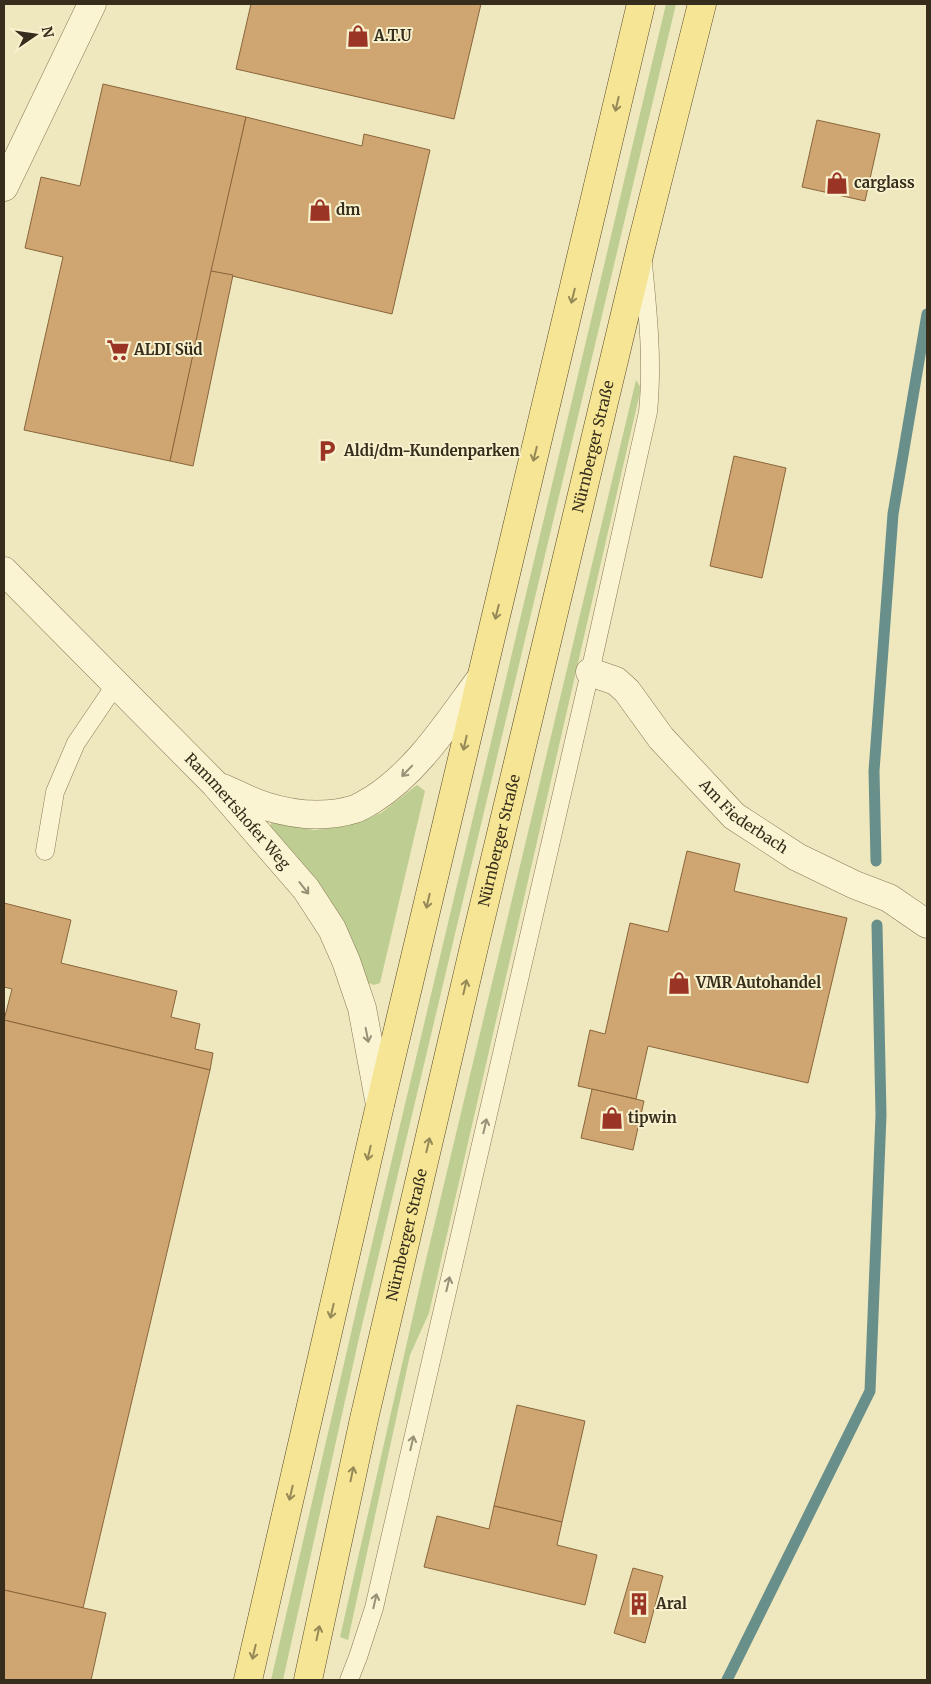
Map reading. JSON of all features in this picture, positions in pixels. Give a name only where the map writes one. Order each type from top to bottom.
[{"type":"main road","points":[[248,1680],[480,678],[582,258],[641,4]]},
{"type":"main road","name":"Nürnberger Straße","points":[[308,1680],[364,1419],[477,938],[641,248],[702,4]]},
{"type":"street","points":[[4,188],[92,4]]},
{"type":"street","points":[[626,4],[628,57]]},
{"type":"street","name":"Rammertshofer Weg","points":[[4,571],[215,784],[306,890],[332,929],[346,961],[362,1008],[380,1106]]},
{"type":"street","name":"Am Fiederbach","points":[[590,672],[616,681],[627,691],[661,738],[734,816],[797,857],[855,885],[889,898],[927,924]]},
{"type":"street","points":[[215,784],[264,806],[303,815],[335,814],[357,808],[405,775],[435,739],[480,678]]},
{"type":"lane","points":[[349,1680],[374,1608],[590,672],[648,412],[652,379],[641,248]]},
{"type":"lane","points":[[45,851],[55,792],[76,743],[116,684]]},
{"type":"green space","points":[[666,4],[676,4],[359,1338],[283,1680],[271,1680],[360,1294]]},
{"type":"green space","points":[[636,380],[641,388],[429,1313],[410,1355],[348,1640],[340,1637],[423,1272]]},
{"type":"green space","points":[[417,785],[425,791],[380,983],[374,985],[365,982],[351,937],[343,920],[313,882],[267,835],[272,821],[314,830],[346,826],[381,813]]},
{"type":"building","name":"A.T.U","points":[[251,4],[481,4],[454,119],[236,69]]},
{"type":"building","name":"ALDI Süd","points":[[103,84],[246,117],[170,461],[24,430],[63,257],[25,248],[41,177],[80,186]]},
{"type":"building","name":"dm","points":[[246,117],[362,146],[364,134],[430,150],[392,314],[211,271]]},
{"type":"building","points":[[817,120],[880,134],[865,201],[802,187]]},
{"type":"building","points":[[211,271],[233,275],[193,466],[170,461]]},
{"type":"building","points":[[734,456],[786,468],[762,578],[710,566]]},
{"type":"building","points":[[687,851],[740,864],[734,891],[847,918],[808,1083],[648,1046],[636,1099],[578,1086],[590,1030],[605,1034],[630,923],[668,932]]},
{"type":"building","points":[[4,903],[71,920],[61,963],[177,991],[171,1017],[200,1024],[195,1049],[213,1053],[210,1070],[4,1020],[12,989],[4,987]]},
{"type":"building","points":[[4,1020],[210,1070],[83,1608],[4,1590]]},
{"type":"building","points":[[592,1089],[644,1101],[633,1150],[581,1138]]},
{"type":"building","points":[[517,1405],[585,1421],[562,1522],[494,1506]]},
{"type":"building","points":[[494,1506],[562,1522],[557,1545],[597,1555],[585,1605],[424,1567],[437,1516],[489,1529]]},
{"type":"building","name":"Aral","points":[[633,1568],[663,1576],[645,1643],[614,1633]]},
{"type":"building","points":[[4,1590],[106,1613],[91,1680],[4,1680]]},
{"type":"waterway","points":[[876,861],[874,771],[893,514],[927,314]]},
{"type":"waterway","points":[[727,1680],[870,1391],[881,1115],[877,925]]},
{"type":"place","name":"A.T.U","points":[[358,36]]},
{"type":"place","name":"carglass","points":[[837,183]]},
{"type":"place","name":"dm","points":[[320,210]]},
{"type":"place","name":"ALDI Süd","points":[[118,350]]},
{"type":"place","name":"Aldi/dm-Kundenparken","points":[[327,451]]},
{"type":"place","name":"VMR Autohandel","points":[[679,983]]},
{"type":"place","name":"tipwin","points":[[612,1118]]},
{"type":"place","name":"Aral","points":[[639,1604]]}]
